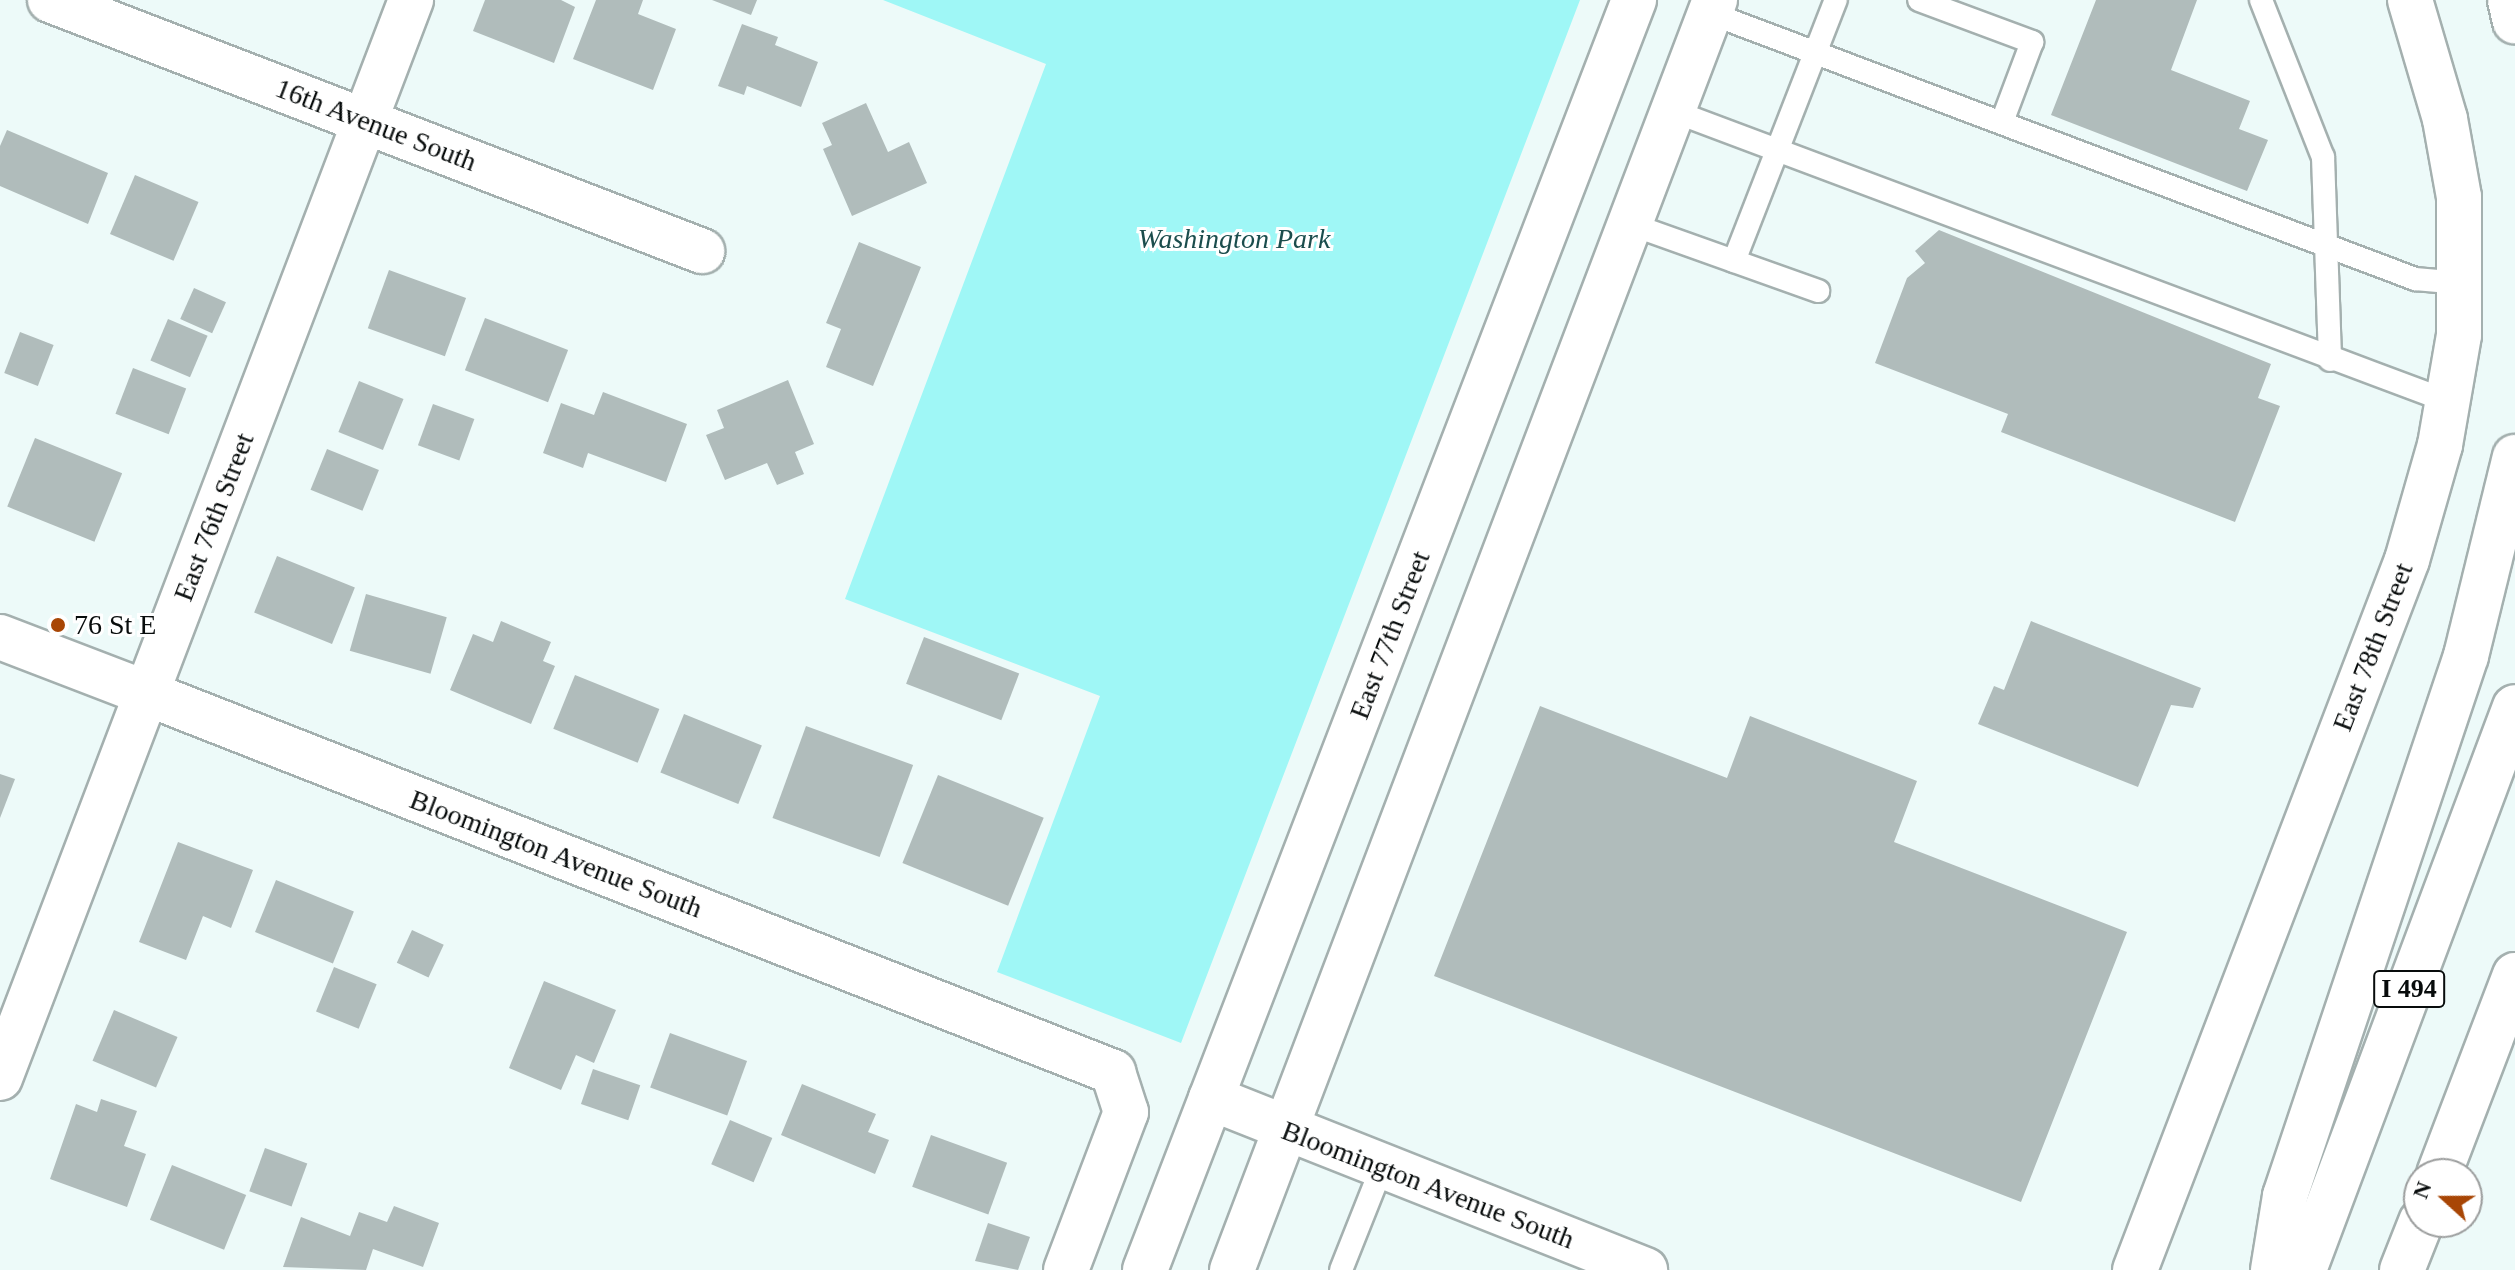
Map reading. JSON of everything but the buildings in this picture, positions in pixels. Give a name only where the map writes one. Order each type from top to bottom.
[{"type":"main road","name":"16th Avenue South","points":[[50,0],[702,251]]},
{"type":"main road","name":"East 76th Street","points":[[0,1078],[411,0]]},
{"type":"main road","name":"East 77th Street","points":[[1145,1270],[1634,0]]},
{"type":"main road","name":"East 78th Street","points":[[2135,1270],[2407,560],[2450,402],[2461,283],[2459,197],[2445,119],[2410,0]]},
{"type":"main road","points":[[2510,0],[2515,21]]},
{"type":"main road","points":[[1232,1270],[1713,6]]},
{"type":"main road","points":[[2273,1270],[2285,1196],[2466,656],[2515,457]]},
{"type":"main road","name":"Bloomington Avenue South","points":[[0,637],[1113,1072],[1126,1112],[1066,1270]]},
{"type":"main road","name":"I 494","points":[[2304,1270],[2515,707]]},
{"type":"main road","points":[[2445,1158],[2515,975]]},
{"type":"main road","name":"Bloomington Avenue South","points":[[1211,1098],[1645,1270]]},
{"type":"main road","points":[[2402,1270],[2415,1238]]},
{"type":"lane","points":[[1734,261],[1836,0]]},
{"type":"lane","points":[[1919,0],[2032,42],[2002,122]]},
{"type":"lane","points":[[2261,0],[2323,157],[2329,246],[2330,360]]},
{"type":"lane","points":[[1713,6],[1817,51],[2415,279],[2461,283]]},
{"type":"lane","points":[[1673,111],[2330,360],[2450,402]]},
{"type":"lane","points":[[1630,224],[1818,291]]},
{"type":"lane","points":[[1341,1270],[1382,1167]]},
{"type":"green space","name":"Washington Park","points":[[883,0],[1580,0],[1181,1043],[997,972],[1100,696],[845,599],[1046,64]]},
{"type":"place","name":"76 St E","points":[[58,625]]}]
